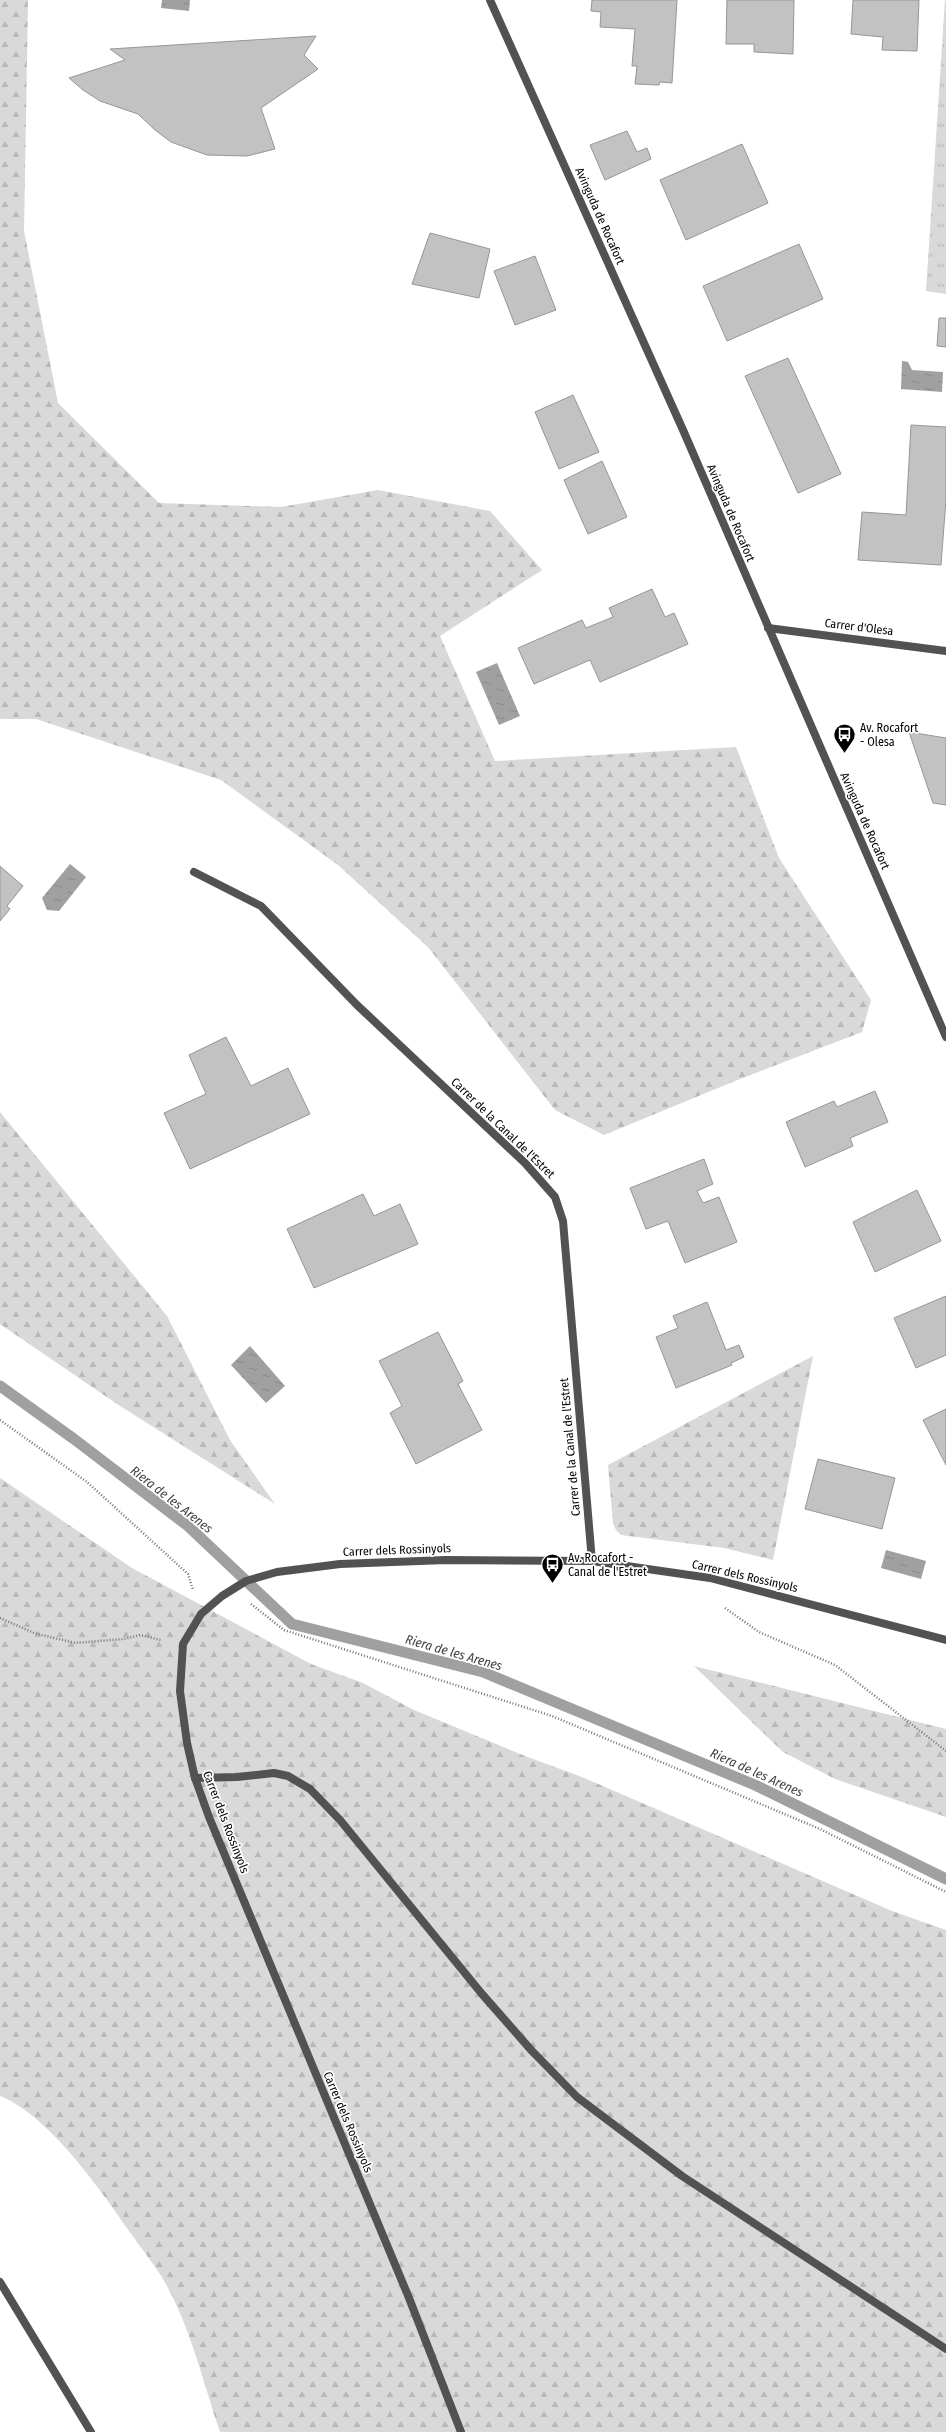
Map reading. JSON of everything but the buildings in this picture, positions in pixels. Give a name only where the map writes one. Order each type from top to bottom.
[{"type":"street","name":"Avinguda de Rocafort","points":[[490,0],[683,430],[946,1037]]},
{"type":"street","name":"Carrer d'Olesa","points":[[768,628],[946,651]]},
{"type":"street","name":"Carrer de la Canal de l'Estret","points":[[194,872],[261,906],[357,1005],[525,1163],[555,1197],[563,1221],[592,1561]]},
{"type":"street","name":"Carrer dels Rossinyols","points":[[461,2432],[409,2298],[212,1825],[195,1778],[187,1743],[180,1691],[183,1644],[201,1614],[246,1581],[277,1572],[340,1564],[446,1560],[592,1561],[710,1578],[946,1640]]},
{"type":"street","points":[[195,1778],[237,1777],[274,1773],[288,1776],[310,1789],[340,1820],[487,1999],[577,2097],[682,2176],[946,2349]]},
{"type":"street","points":[[0,2282],[91,2432]]},
{"type":"path","points":[[0,1420],[87,1482],[188,1574],[201,1614]]},
{"type":"path","points":[[232,1590],[284,1630],[552,1716],[820,1828],[946,1892]]},
{"type":"path","points":[[721,1605],[759,1632],[835,1665],[946,1751]]},
{"type":"path","points":[[0,1618],[34,1633],[75,1643],[124,1639],[140,1635],[183,1644]]},
{"type":"green space","points":[[0,0],[28,0],[24,231],[58,403],[159,503],[281,507],[378,490],[490,511],[542,570],[440,636],[495,761],[736,747],[779,858],[871,1000],[862,1032],[735,1081],[604,1135],[555,1110],[428,947],[338,865],[221,780],[36,719],[0,719]]},
{"type":"green space","points":[[946,0],[946,294],[926,291]]},
{"type":"green space","points":[[0,1112],[167,1316],[230,1440],[275,1504],[117,1404],[0,1324]]},
{"type":"green space","points":[[813,1356],[773,1560],[724,1548],[621,1535],[616,1530],[613,1523],[608,1465]]},
{"type":"green space","points":[[0,1478],[132,1568],[311,1664],[363,1683],[414,1710],[525,1756],[582,1777],[892,1911],[946,1930],[946,2432],[220,2432],[181,2315],[173,2297],[152,2262],[90,2177],[56,2137],[19,2106],[0,2096]]},
{"type":"green space","points":[[694,1666],[946,1729],[946,1817],[835,1779],[783,1752]]},
{"type":"water","points":[[162,0],[190,0],[189,11],[161,8]]},
{"type":"water","points":[[902,361],[908,362],[912,370],[943,372],[942,392],[901,389]]},
{"type":"water","points":[[497,663],[520,716],[499,725],[476,672]]},
{"type":"water","points":[[70,864],[86,877],[59,911],[47,910],[42,898]]},
{"type":"water","points":[[250,1346],[285,1386],[266,1403],[231,1365]]},
{"type":"water","points":[[886,1550],[926,1561],[921,1579],[881,1568]]},
{"type":"waterway","name":"Riera de les Arenes","points":[[0,1386],[74,1439],[188,1526],[292,1624],[483,1672],[755,1785],[946,1879]]},
{"type":"place","name":"Av. Rocafort - Olesa","points":[[844,754]]},
{"type":"place","name":"Av. Rocafort - Canal de l'Estret","points":[[552,1584]]}]
